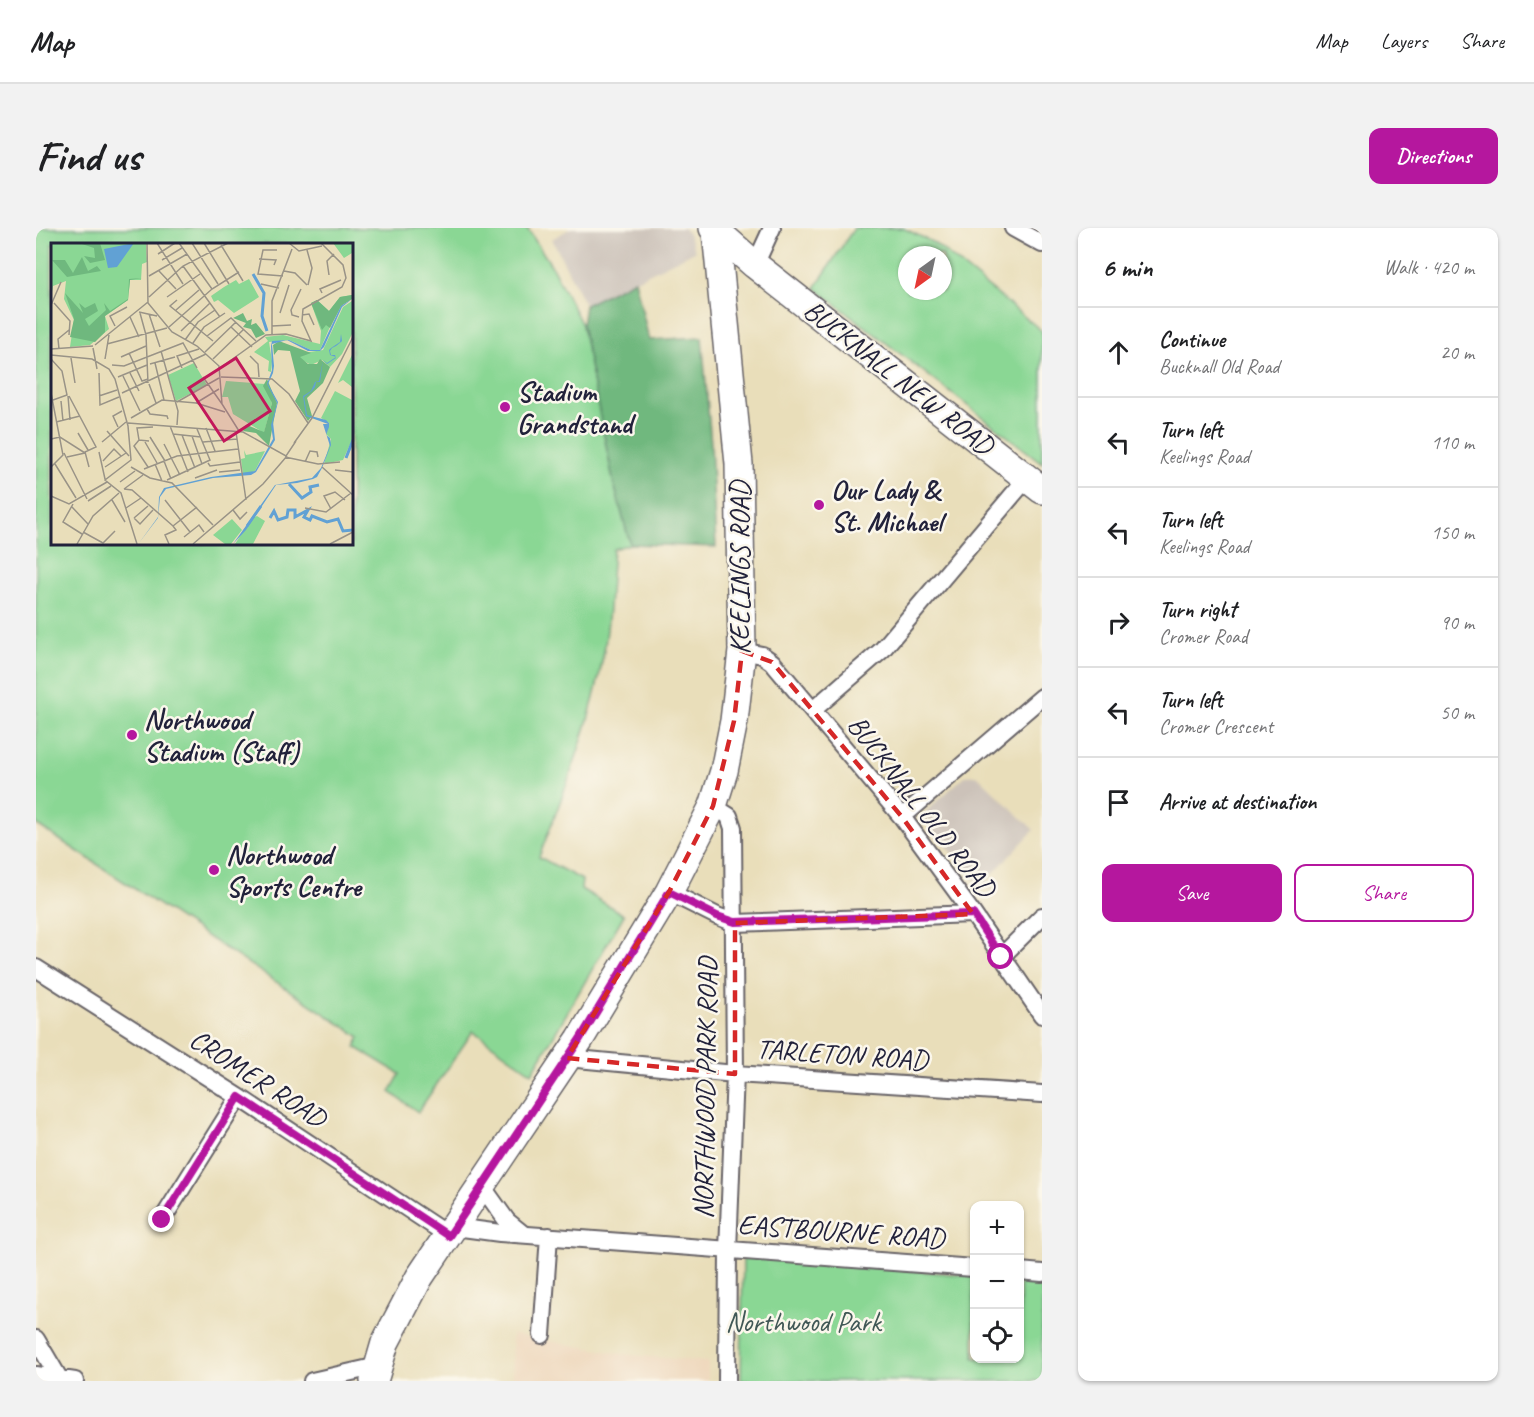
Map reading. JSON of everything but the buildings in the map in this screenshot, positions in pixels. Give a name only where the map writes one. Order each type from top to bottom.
[{"type":"main road","name":"BUCKNALL NEW ROAD","points":[[715,230],[755,265],[1034,484]]},
{"type":"main road","name":"KEELINGS ROAD","points":[[376,1374],[385,1343],[419,1278],[567,1058],[669,892],[713,806],[724,771],[734,721],[742,651],[739,464],[715,230]]},
{"type":"street","points":[[755,265],[772,228]]},
{"type":"street","points":[[1013,228],[1042,244]]},
{"type":"street","points":[[813,710],[882,650],[1034,484]]},
{"type":"street","name":"BUCKNALL OLD ROAD","points":[[742,651],[762,655],[772,662],[902,817],[973,914],[1042,1015]]},
{"type":"street","points":[[902,817],[1042,697]]},
{"type":"street","name":"NORTHWOOD PARK ROAD","points":[[713,806],[729,816],[733,828],[735,1074],[728,1250],[727,1381]]},
{"type":"street","points":[[669,892],[717,916],[735,922],[973,914]]},
{"type":"street","points":[[1001,957],[1042,916]]},
{"type":"street","name":"CROMER ROAD","points":[[36,968],[452,1231]]},
{"type":"street","name":"TARLETON ROAD","points":[[567,1058],[735,1074],[1042,1094]]},
{"type":"street","points":[[162,1220],[239,1097]]},
{"type":"street","points":[[482,1186],[503,1227]]},
{"type":"street","name":"EASTBOURNE ROAD","points":[[452,1231],[503,1227],[524,1234],[970,1268]]},
{"type":"street","points":[[542,1335],[549,1236]]},
{"type":"street","points":[[1024,1271],[1042,1273]]},
{"type":"street","points":[[36,1339],[67,1380]]},
{"type":"street","points":[[312,1381],[376,1374]]},
{"type":"street","points":[[36,1375],[67,1380]]},
{"type":"highlighted area","points":[[742,651],[772,662],[902,817],[973,914],[735,923],[735,1074],[567,1058],[669,892],[713,806],[734,721]]},
{"type":"shaded area","points":[[571,228],[684,228],[695,251],[585,305],[552,239]]},
{"type":"shaded area","points":[[977,775],[1034,830],[987,880],[995,890],[981,888],[923,818],[924,813],[965,776]]},
{"type":"shaded area","points":[[512,1334],[621,1354],[708,1362],[708,1381],[513,1381]]},
{"type":"green space","points":[[36,228],[527,228],[551,265],[582,325],[613,480],[630,544],[613,549],[608,626],[599,677],[577,756],[539,857],[582,880],[581,889],[624,915],[532,1073],[473,1031],[418,1112],[390,1092],[400,1074],[355,1047],[360,1037],[36,824]]},
{"type":"green space","points":[[854,228],[903,228],[938,246],[898,246],[898,300],[952,300],[952,258],[1042,331],[1042,463],[815,288]]},
{"type":"green space","points":[[635,280],[649,340],[702,337],[711,444],[716,547],[630,544],[613,480],[582,325],[585,305]]},
{"type":"green space","name":"Northwood Park","points":[[743,1255],[970,1276],[970,1363],[1024,1363],[1024,1281],[1042,1283],[1042,1381],[741,1381]]},
{"type":"place","name":"Stadium Grandstand","points":[[505,407]]},
{"type":"place","name":"Our Lady & St. Michael","points":[[819,505]]},
{"type":"place","name":"Northwood Stadium (Staff)","points":[[132,735]]},
{"type":"place","name":"Northwood Sports Centre","points":[[214,870]]},
{"type":"route","points":[[162,1220],[239,1097],[449,1236],[580,1039],[669,892],[717,916],[735,922],[973,914],[1001,957]]}]
